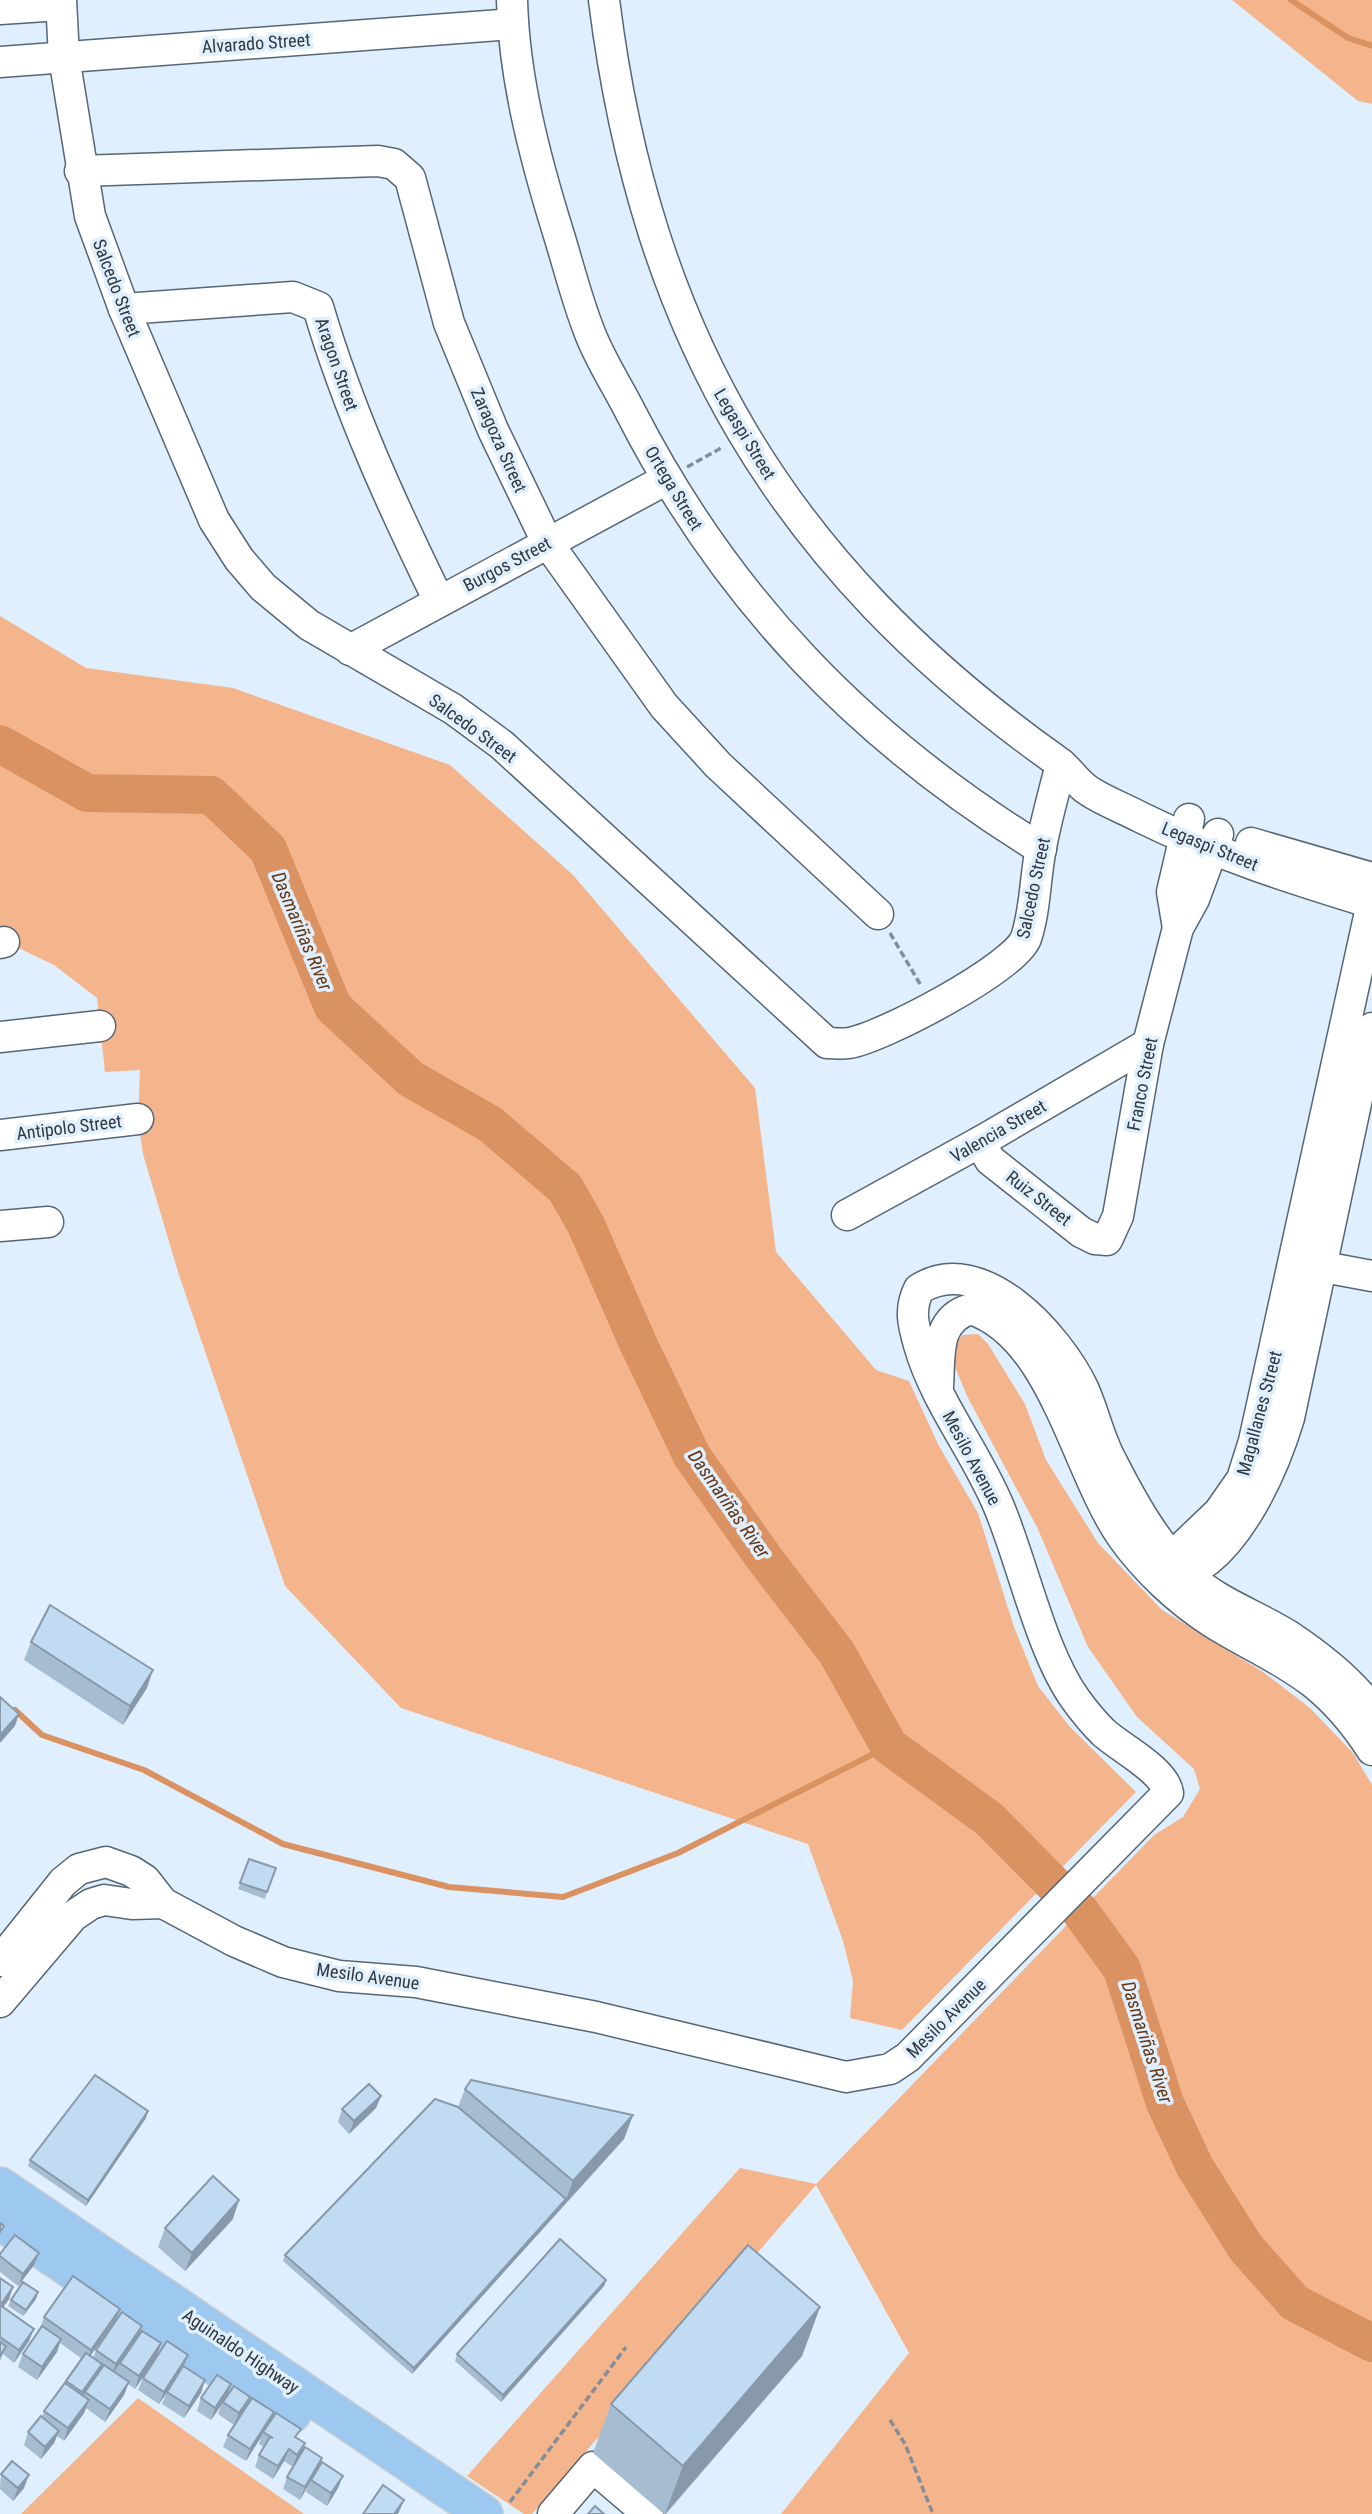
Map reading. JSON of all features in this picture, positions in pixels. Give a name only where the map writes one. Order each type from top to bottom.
[{"type":"main road","name":"Aguinaldo Highway","points":[[0,2186],[496,2509]]},
{"type":"main road","name":"Aguinaldo Highway","points":[[0,2221],[198,2356],[307,2423],[441,2514]]},
{"type":"street","name":"Legaspi Street","points":[[604,0],[628,146],[653,234],[685,323],[743,435],[772,481],[831,560],[955,683],[998,719],[1061,764],[1087,790],[1372,903]]},
{"type":"street","points":[[0,9],[61,2]]},
{"type":"street","name":"Salcedo Street","points":[[61,2],[64,57],[89,216],[124,309],[214,520],[239,559],[263,587],[309,625],[453,709],[502,745],[827,1043],[849,1043],[872,1036],[933,1005],[1003,965],[1018,953],[1026,938],[1041,849],[1061,764]]},
{"type":"street","name":"Alvarado Street","points":[[0,62],[512,12]]},
{"type":"street","name":"Ortega Street","points":[[512,12],[535,160],[588,330],[665,480],[743,592],[812,669],[928,772],[971,806],[1041,849]]},
{"type":"street","name":"Zaragoza Street","points":[[80,171],[379,161],[394,164],[410,177],[449,323],[493,430],[547,542],[664,706],[743,790],[878,914]]},
{"type":"street","name":"Aragon Street","points":[[124,309],[293,297],[318,307],[335,363],[381,482],[439,601]]},
{"type":"street","name":"Burgos Street","points":[[350,650],[665,480]]},
{"type":"street","name":"Franco Street","points":[[1178,928],[1172,892],[1186,828]]},
{"type":"street","name":"Legaspi Street","points":[[1215,841],[1372,878]]},
{"type":"street","name":"Franco Street","points":[[1107,1240],[1118,1216],[1148,1044],[1178,928],[1194,899],[1215,841]]},
{"type":"street","name":"Magallanes Street","points":[[1308,1264],[1372,903]]},
{"type":"street","points":[[0,1037],[100,1026]]},
{"type":"street","name":"Magallanes Street","points":[[1174,1570],[1242,1479],[1308,1264],[1372,1028]]},
{"type":"street","name":"Valencia Street","points":[[847,1215],[980,1142],[1148,1044]]},
{"type":"street","name":"Antipolo Street","points":[[0,1135],[138,1119]]},
{"type":"street","name":"Ruiz Street","points":[[980,1142],[990,1160],[1081,1232],[1095,1239],[1107,1240]]},
{"type":"street","points":[[0,1226],[47,1222]]},
{"type":"street","points":[[1308,1264],[1372,1276]]},
{"type":"street","name":"Mesilo Avenue","points":[[0,1961],[63,1882],[79,1869],[106,1861],[145,1880],[163,1903],[234,1941],[283,1962],[340,1976],[416,1982],[596,2017],[846,2077],[890,2069],[919,2046],[1168,1793],[1161,1778],[1103,1732],[1074,1698],[1053,1657],[999,1505],[938,1394],[912,1320],[912,1303],[919,1289],[941,1280],[965,1281],[989,1288],[1017,1304],[1041,1326],[1083,1387],[1109,1458],[1127,1491],[1174,1570],[1213,1622],[1272,1655],[1313,1683],[1345,1715],[1372,1749]]},
{"type":"street","name":"Mesilo Avenue","points":[[938,1394],[941,1341],[949,1320],[971,1309],[1000,1323],[1043,1375],[1059,1401],[1084,1469],[1124,1539],[1227,1604],[1288,1636],[1328,1665],[1372,1710]]},
{"type":"street","name":"Mesilo Avenue","points":[[0,2002],[73,1916],[91,1903],[104,1900],[132,1904],[163,1903]]},
{"type":"street","points":[[553,2514],[593,2468],[651,2512]]},
{"type":"street","points":[[577,2514],[614,2471]]},
{"type":"path","points":[[665,480],[743,435]]},
{"type":"path","points":[[878,914],[933,1005]]},
{"type":"path","points":[[496,2509],[626,2347]]},
{"type":"path","points":[[890,2420],[905,2444],[933,2514]]},
{"type":"shaded area","points":[[1232,0],[1372,0],[1372,104],[1358,101]]},
{"type":"shaded area","points":[[0,616],[86,668],[233,688],[450,765],[573,875],[755,1088],[776,1252],[876,1370],[909,1381],[939,1446],[978,1513],[1014,1627],[1038,1686],[1070,1727],[1136,1792],[902,2030],[850,2018],[853,1981],[843,1941],[808,1844],[401,1708],[285,1586],[178,1272],[143,1154],[138,1119],[140,1070],[105,1072],[97,998],[54,965],[0,939]]},
{"type":"shaded area","points":[[978,1334],[988,1344],[1025,1404],[1046,1460],[1098,1543],[1162,1610],[1263,1672],[1310,1708],[1353,1753],[1372,1785],[1372,2514],[781,2514],[909,2353],[816,2185],[532,2514],[524,2514],[467,2476],[740,2168],[816,2184],[1154,1835],[1183,1817],[1200,1789],[1194,1769],[1137,1717],[1088,1647],[1037,1527],[967,1396],[952,1360],[953,1346],[963,1335]]},
{"type":"shaded area","points":[[138,2398],[304,2514],[21,2514]]},
{"type":"building","points":[[50,1605],[153,1670],[130,1706],[31,1642]]},
{"type":"building","points":[[0,1697],[19,1714],[0,1735]]},
{"type":"building","points":[[249,1859],[276,1868],[267,1892],[240,1883]]},
{"type":"building","points":[[95,2075],[148,2111],[88,2200],[30,2160]]},
{"type":"building","points":[[471,2080],[633,2115],[573,2181],[465,2089]]},
{"type":"building","points":[[369,2084],[381,2096],[354,2121],[342,2109]]},
{"type":"building","points":[[435,2099],[458,2107],[566,2199],[414,2368],[285,2255]]},
{"type":"building","points":[[213,2176],[239,2200],[192,2253],[165,2228]]},
{"type":"building","points":[[15,2235],[39,2253],[23,2274],[0,2256]]},
{"type":"building","points":[[560,2239],[606,2280],[503,2395],[457,2354]]},
{"type":"building","points":[[748,2245],[820,2307],[683,2466],[611,2404]]},
{"type":"building","points":[[73,2276],[120,2309],[91,2350],[44,2317]]},
{"type":"building","points":[[0,2278],[13,2287],[2,2303],[0,2302]]},
{"type":"building","points":[[23,2282],[38,2292],[26,2310],[11,2300]]},
{"type":"building","points":[[0,2305],[34,2329],[19,2350],[0,2337]]},
{"type":"building","points":[[122,2312],[142,2326],[116,2364],[96,2350]]},
{"type":"building","points":[[42,2326],[61,2339],[42,2367],[23,2354]]},
{"type":"building","points":[[142,2331],[161,2343],[139,2376],[120,2363]]},
{"type":"building","points":[[167,2341],[188,2355],[164,2392],[143,2378]]},
{"type":"building","points":[[0,2342],[6,2346],[0,2356]]},
{"type":"building","points":[[86,2353],[102,2364],[82,2392],[66,2381]]},
{"type":"building","points":[[104,2365],[129,2382],[110,2409],[85,2392]]},
{"type":"building","points":[[183,2366],[205,2380],[189,2406],[167,2392]]},
{"type":"building","points":[[217,2375],[231,2384],[215,2408],[201,2398]]},
{"type":"building","points":[[65,2383],[89,2400],[68,2428],[44,2411]]},
{"type":"building","points":[[234,2386],[250,2397],[239,2413],[223,2402]]},
{"type":"building","points":[[252,2398],[274,2412],[250,2449],[228,2435]]},
{"type":"building","points":[[276,2413],[301,2429],[295,2437],[305,2443],[297,2455],[289,2449],[278,2466],[259,2455],[270,2437],[273,2438],[263,2432]]},
{"type":"building","points":[[41,2416],[59,2431],[45,2447],[28,2432]]},
{"type":"building","points":[[305,2447],[322,2458],[305,2487],[287,2477]]},
{"type":"building","points":[[12,2461],[29,2475],[18,2488],[1,2474]]},
{"type":"building","points":[[322,2462],[343,2476],[331,2493],[311,2480]]},
{"type":"building","points":[[383,2485],[404,2500],[394,2514],[363,2514]]},
{"type":"building","points":[[595,2506],[604,2514],[588,2514]]},
{"type":"waterway","points":[[1291,0],[1348,38],[1372,46]]},
{"type":"waterway","name":"Dasmariñas River","points":[[0,744],[87,793],[211,795],[268,849],[333,1007],[411,1079],[490,1124],[565,1188],[586,1225],[692,1456],[764,1558],[837,1653],[889,1746],[989,1819],[1080,1911],[1122,1969],[1165,2103],[1195,2167],[1246,2248],[1295,2303],[1372,2343]]},
{"type":"waterway","points":[[15,1710],[42,1735],[144,1770],[283,1844],[449,1887],[563,1897],[678,1853],[889,1746]]}]
